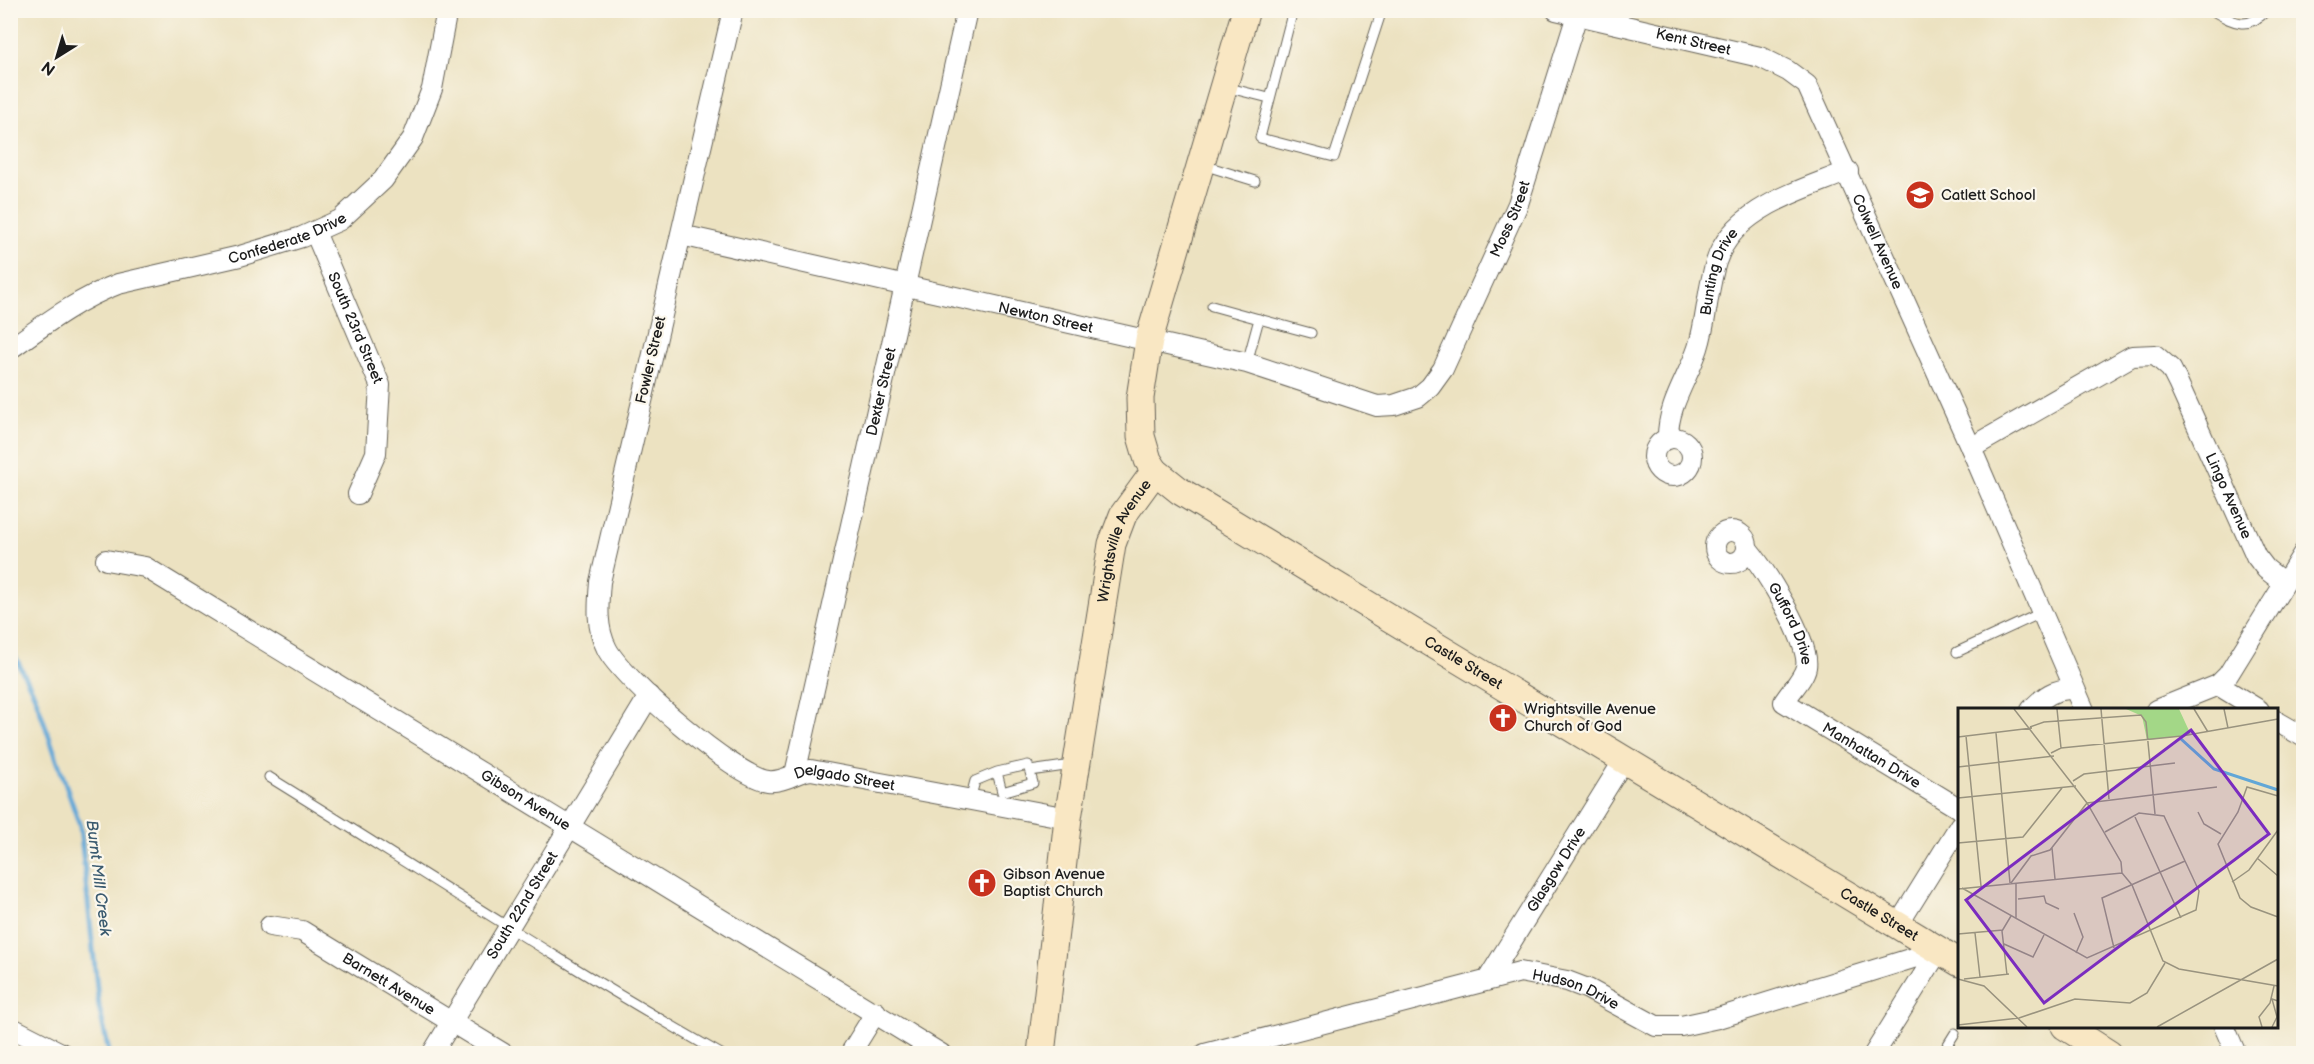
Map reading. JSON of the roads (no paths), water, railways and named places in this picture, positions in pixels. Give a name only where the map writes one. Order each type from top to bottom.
[{"type":"street","name":"Confederate Drive","points":[[10,349],[68,309],[101,290],[240,256],[315,232],[340,220],[383,180],[413,138],[432,89],[447,10]]},
{"type":"street","name":"Fowler Street","points":[[649,696],[623,671],[606,647],[599,624],[600,582],[733,10]]},
{"type":"street","name":"Dexter Street","points":[[795,774],[967,10]]},
{"type":"street","name":"Wrightsville Avenue","points":[[1041,1053],[1068,818],[1112,544],[1123,515],[1155,471],[1143,447],[1139,419],[1149,340],[1246,10]]},
{"type":"street","name":"Kent Street","points":[[1556,10],[1760,57]]},
{"type":"street","name":"Moss Street","points":[[1408,402],[1430,387],[1443,369],[1518,204],[1577,15]]},
{"type":"street","name":"Colwell Avenue","points":[[1760,57],[1788,71],[1807,85],[1848,171],[1971,448],[2083,708]]},
{"type":"street","name":"Bunting Drive","points":[[1668,439],[1671,414],[1698,347],[1713,274],[1725,242],[1755,213],[1848,171]]},
{"type":"street","name":"South 23rd Street","points":[[315,232],[380,385],[376,453],[358,494]]},
{"type":"street","name":"Newton Street","points":[[681,235],[1247,363],[1377,406],[1408,402]]},
{"type":"street","name":"Lingo Avenue","points":[[1971,448],[2137,354],[2148,353],[2161,359],[2171,369],[2256,556],[2266,569],[2284,583]]},
{"type":"street","name":"Castle Street","points":[[1155,471],[1180,491],[1949,956]]},
{"type":"street","name":"Gufford Drive","points":[[1747,548],[1764,568],[1805,647],[1806,668],[1784,702]]},
{"type":"street","points":[[2161,708],[2218,685],[2228,675],[2304,552]]},
{"type":"street","name":"Gibson Avenue","points":[[106,560],[146,567],[941,1053]]},
{"type":"street","points":[[2218,685],[2256,708]]},
{"type":"street","points":[[2033,708],[2040,700],[2057,689],[2073,689]]},
{"type":"street","name":"Delgado Street","points":[[649,696],[749,776],[775,782],[811,770],[970,800],[1001,798],[1068,818]]},
{"type":"street","name":"South 22nd Street","points":[[432,1053],[649,696]]},
{"type":"street","name":"Manhattan Drive","points":[[1784,702],[1958,808]]},
{"type":"street","points":[[2278,722],[2304,737]]},
{"type":"street","name":"Glasgow Drive","points":[[1488,979],[1624,760]]},
{"type":"street","points":[[1898,925],[1958,828]]},
{"type":"street","name":"Barnett Avenue","points":[[270,926],[302,931],[504,1053]]},
{"type":"street","points":[[1874,1053],[1949,956]]},
{"type":"street","name":"Hudson Drive","points":[[1205,1053],[1520,972],[1568,981],[1604,997],[1649,1023],[1667,1027],[1718,1018],[1949,956]]},
{"type":"street","points":[[850,1053],[876,1012]]},
{"type":"street","points":[[10,1027],[63,1053]]},
{"type":"street","points":[[2067,1028],[2109,1053]]},
{"type":"street","points":[[2225,1028],[2236,1053]]},
{"type":"lane","points":[[1293,10],[1260,138],[1334,157],[1382,10]]},
{"type":"lane","points":[[2211,10],[2236,23],[2253,23],[2268,10]]},
{"type":"lane","points":[[1224,87],[1269,98]]},
{"type":"lane","points":[[1201,165],[1255,181]]},
{"type":"lane","points":[[1212,306],[1311,333]]},
{"type":"lane","points":[[1247,363],[1259,319]]},
{"type":"lane","points":[[1957,652],[2041,613]]},
{"type":"lane","points":[[970,800],[975,781],[997,772],[1028,765],[1033,783],[1001,798],[997,772]]},
{"type":"lane","points":[[1030,771],[1076,765]]},
{"type":"lane","points":[[269,777],[510,925],[610,991],[722,1053]]},
{"type":"lane","points":[[1942,1053],[1955,1033]]},
{"type":"waterway","name":"Burnt Mill Creek","points":[[10,647],[35,696],[80,826],[99,1007],[109,1052]]},
{"type":"place","name":"Catlett School","points":[[1920,195]]},
{"type":"place","name":"Wrightsville Avenue Church of God","points":[[1503,718]]},
{"type":"place","name":"Gibson Avenue Baptist Church","points":[[982,883]]}]
